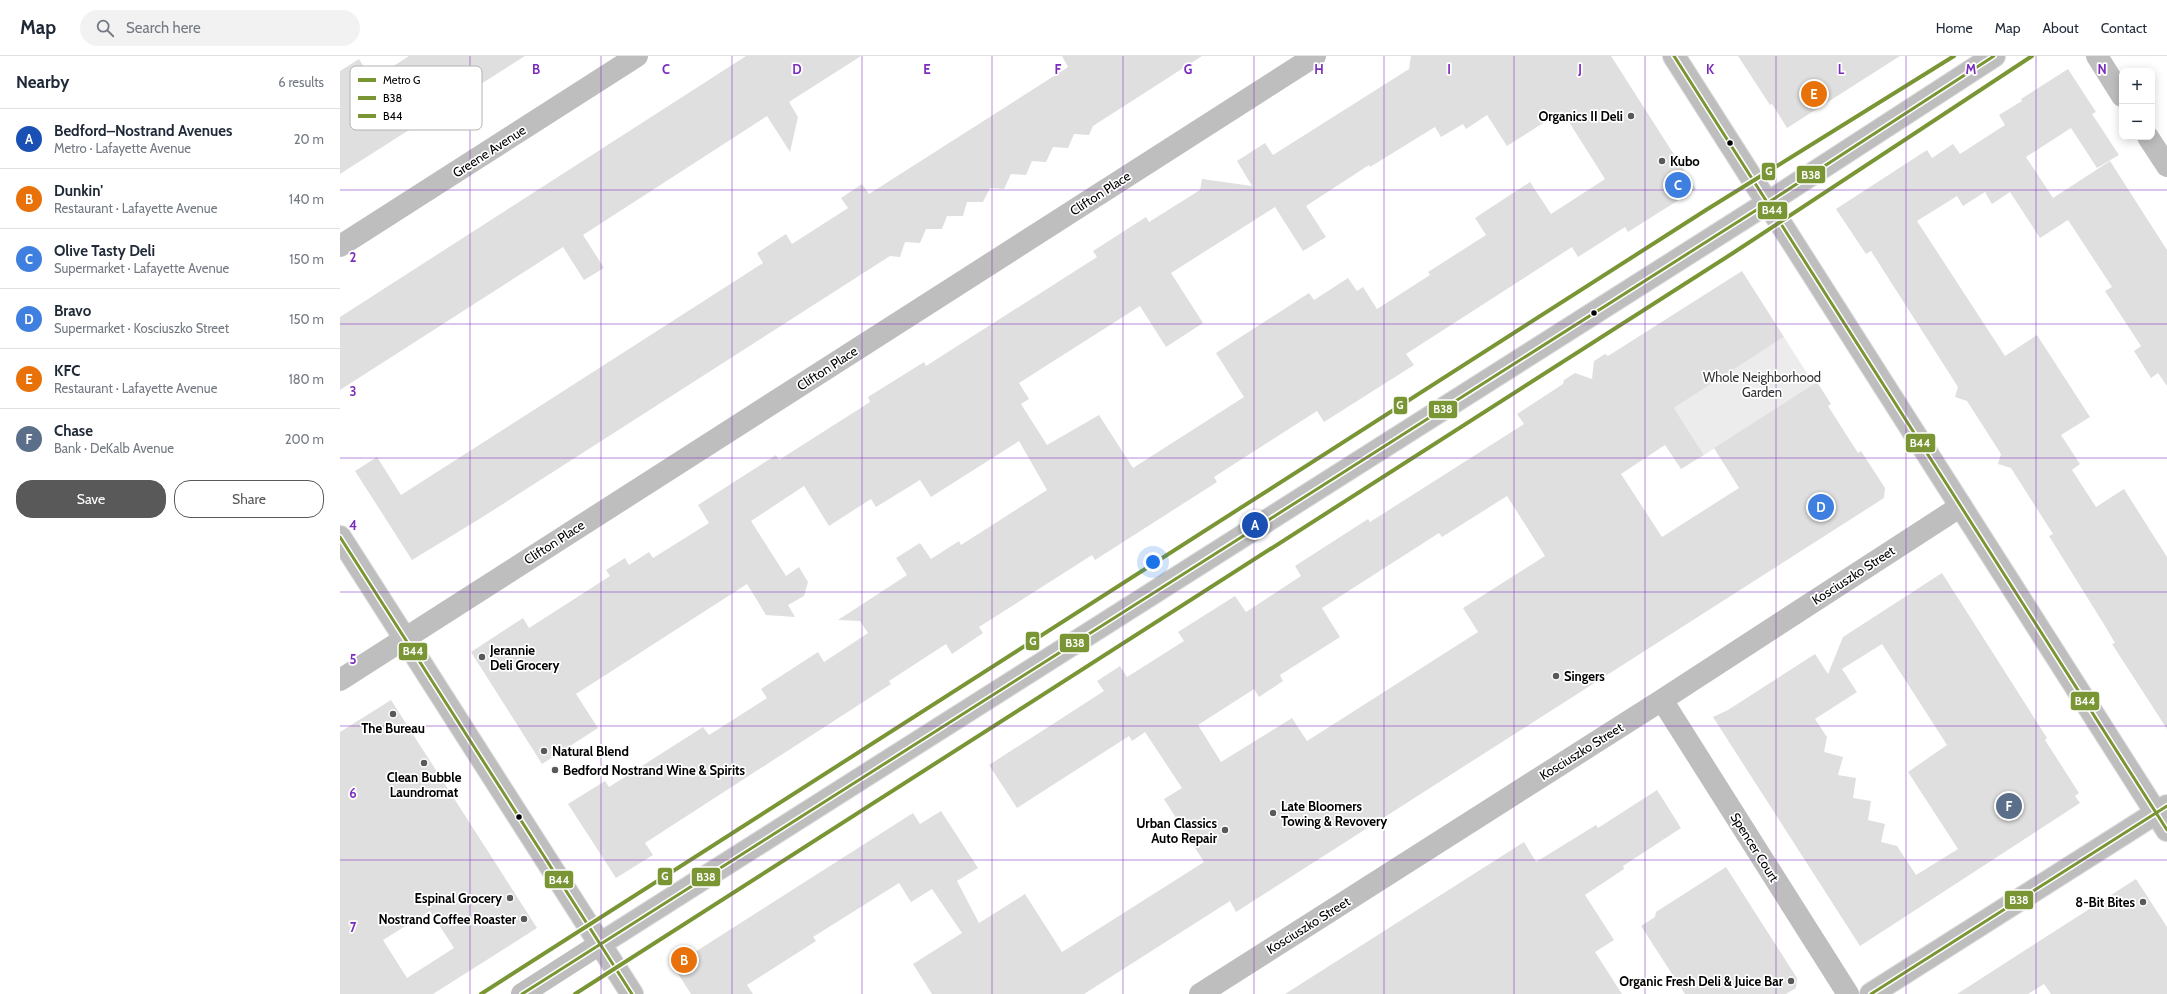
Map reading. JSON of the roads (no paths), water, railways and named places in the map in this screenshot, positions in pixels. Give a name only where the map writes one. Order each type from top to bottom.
[{"type":"main road","name":"Greene Avenue","points":[[340,246],[637,56]]},
{"type":"main road","name":"Clifton Place","points":[[340,680],[1315,56]]},
{"type":"main road","points":[[1674,56],[1769,202],[1960,506],[2163,816],[1871,994]]},
{"type":"main road","points":[[522,994],[1769,202],[1994,56]]},
{"type":"main road","points":[[2096,56],[2119,91]]},
{"type":"main road","points":[[2150,140],[2167,166]]},
{"type":"main road","name":"Kosciuszko Street","points":[[1200,994],[1662,700],[1960,506]]},
{"type":"main road","points":[[340,537],[632,994]]},
{"type":"main road","name":"Spencer Court","points":[[1662,700],[1848,994]]},
{"type":"metro line","name":"G","points":[[481,994],[1706,210],[1954,56]]},
{"type":"metro line","name":"G","points":[[575,994],[1733,253],[2032,56]]},
{"type":"place","name":"KFC","points":[[1814,94]]},
{"type":"place","name":"Organics II Deli","points":[[1631,116]]},
{"type":"place","name":"Kubo","points":[[1662,161]]},
{"type":"place","name":"Olive Tasty Deli","points":[[1678,185]]},
{"type":"place","name":"Bravo","points":[[1821,507]]},
{"type":"place","name":"Bedford–Nostrand Avenues","points":[[1255,525]]},
{"type":"place","name":"Jerannie Deli Grocery","points":[[482,657]]},
{"type":"place","name":"Singers","points":[[1556,676]]},
{"type":"place","name":"The Bureau","points":[[393,714]]},
{"type":"place","name":"Natural Blend","points":[[544,751]]},
{"type":"place","name":"Clean Bubble Laundromat","points":[[424,763]]},
{"type":"place","name":"Bedford Nostrand Wine & Spirits","points":[[555,770]]},
{"type":"place","name":"Chase","points":[[2009,806]]},
{"type":"place","name":"Late Bloomers Towing & Revovery","points":[[1273,813]]},
{"type":"place","name":"Urban Classics Auto Repair","points":[[1225,830]]},
{"type":"place","name":"Espinal Grocery","points":[[510,898]]},
{"type":"place","name":"8-Bit Bites","points":[[2143,902]]},
{"type":"place","name":"Nostrand Coffee Roaster","points":[[524,919]]},
{"type":"place","name":"Dunkin'","points":[[684,960]]},
{"type":"place","name":"Organic Fresh Deli & Juice Bar","points":[[1791,981]]},
{"type":"park label","name":"Whole Neighborhood Garden","points":[[1762,384]]}]
